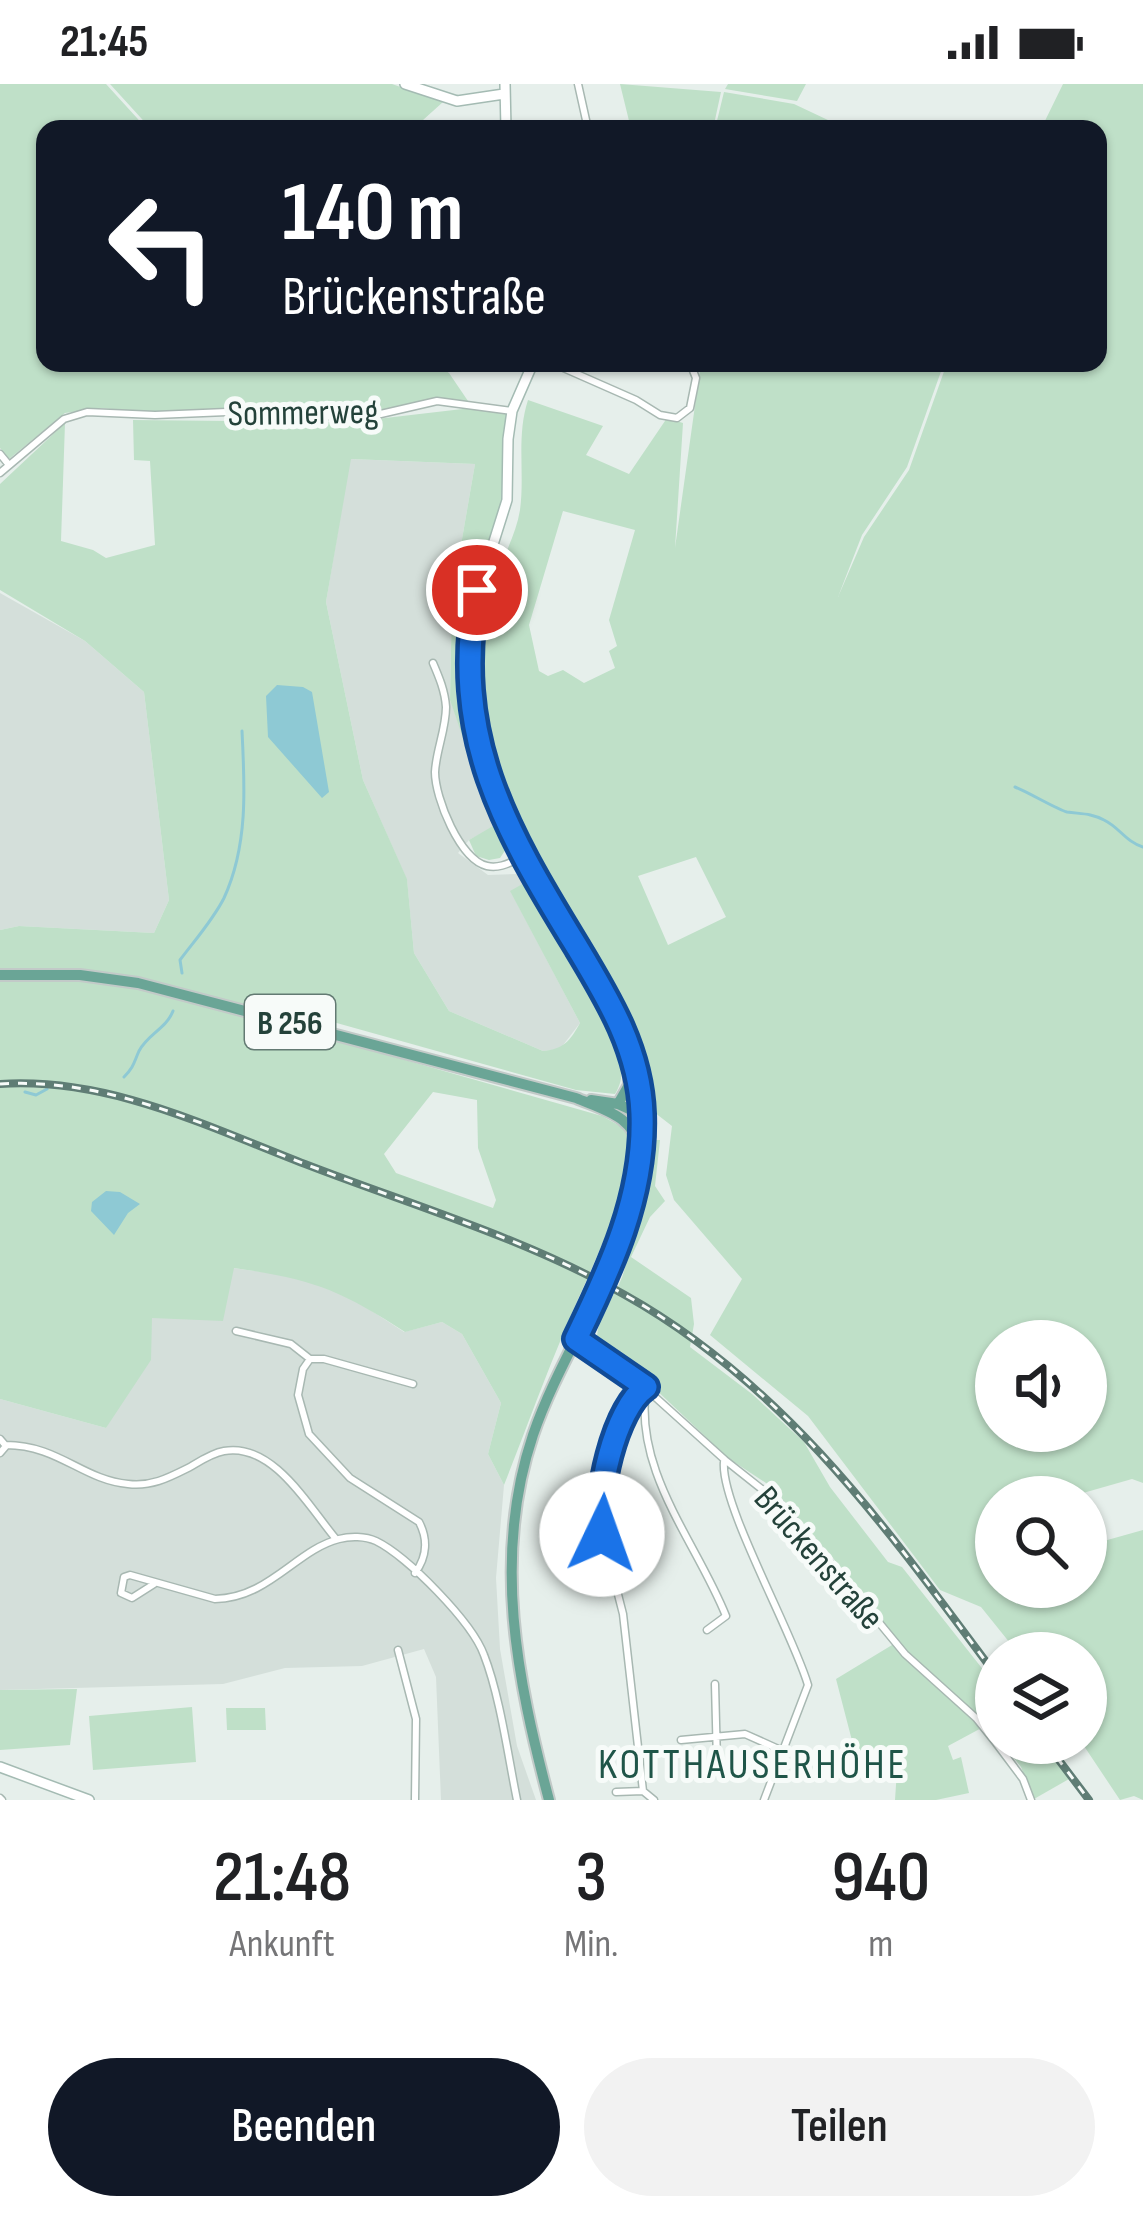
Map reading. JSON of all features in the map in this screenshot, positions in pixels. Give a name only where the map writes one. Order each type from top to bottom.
[{"type":"main road","points":[[405,84],[457,101],[504,89],[506,120]]},
{"type":"main road","points":[[529,372],[512,411],[507,500],[477,590],[468,676],[483,767],[523,857],[613,1006],[630,1048],[642,1115],[628,1216],[547,1400],[523,1468],[510,1558],[518,1664],[549,1800]]},
{"type":"main road","name":"B 256","points":[[0,975],[80,975],[138,983],[642,1115]]},
{"type":"main road","points":[[630,1048],[629,1084],[617,1109],[636,1131],[640,1152]]},
{"type":"main road","points":[[0,1767],[88,1800]]},
{"type":"street","points":[[578,84],[586,120]]},
{"type":"street","points":[[572,372],[660,415],[676,418],[690,408],[694,372]]},
{"type":"street","name":"Sommerweg","points":[[8,465],[64,419],[92,412],[251,411],[342,417],[372,416],[437,401],[512,411]]},
{"type":"street","points":[[0,454],[8,465],[0,473]]},
{"type":"street","points":[[433,663],[446,709],[435,773],[438,796],[450,824],[468,855],[482,865],[501,866],[523,857]]},
{"type":"street","points":[[236,1331],[291,1344],[310,1359],[413,1384]]},
{"type":"street","name":"Brückenstraße","points":[[576,1339],[646,1387],[725,1460],[759,1484],[790,1514],[904,1654],[975,1717]]},
{"type":"street","points":[[310,1359],[298,1395],[309,1434],[350,1478],[419,1522],[425,1534],[425,1555],[415,1573]]},
{"type":"street","points":[[646,1387],[644,1415],[661,1488],[726,1616],[706,1630]]},
{"type":"street","points":[[643,1791],[623,1615],[599,1520],[612,1451],[632,1401],[646,1387]]},
{"type":"street","points":[[0,1453],[3,1442],[40,1448],[108,1480],[135,1485],[166,1479],[224,1451],[254,1454],[279,1471],[336,1539]]},
{"type":"street","points":[[725,1460],[728,1489],[808,1685],[764,1800]]},
{"type":"street","points":[[154,1584],[132,1598],[119,1587],[130,1575],[215,1599],[239,1596],[336,1539],[378,1542],[415,1573],[482,1650],[517,1799]]},
{"type":"street","points":[[398,1650],[416,1719],[416,1800]]},
{"type":"street","points":[[715,1684],[717,1762]]},
{"type":"street","points":[[681,1740],[745,1734],[785,1752]]},
{"type":"street","name":"Brückenstraße","points":[[1012,1764],[1030,1800]]},
{"type":"street","points":[[616,1792],[643,1791],[654,1800]]},
{"type":"shaded area","points":[[350,459],[475,464],[452,597],[450,699],[494,827],[469,840],[458,853],[488,875],[519,874],[526,882],[511,892],[580,1023],[560,1049],[543,1051],[449,1011],[414,953],[407,880],[363,780],[326,602]]},
{"type":"shaded area","points":[[0,593],[85,641],[144,692],[169,900],[154,933],[19,926],[0,930]]},
{"type":"shaded area","points":[[233,1268],[299,1277],[352,1298],[404,1332],[442,1322],[462,1334],[501,1403],[488,1454],[504,1485],[496,1578],[500,1649],[517,1746],[536,1800],[441,1800],[436,1677],[424,1649],[362,1666],[285,1668],[223,1684],[0,1690],[0,1399],[106,1428],[152,1318]]},
{"type":"green space","points":[[0,84],[106,84],[139,120],[36,120],[36,372],[448,372],[468,401],[358,415],[101,408],[65,413],[9,459],[0,448]]},
{"type":"green space","points":[[110,84],[392,84],[443,102],[423,120],[143,120]]},
{"type":"green space","points":[[620,84],[721,92],[715,120],[629,120]]},
{"type":"green space","points":[[728,84],[806,84],[797,101],[725,89]]},
{"type":"green space","points":[[1063,84],[1143,84],[1143,1483],[1132,1479],[1107,1486],[1107,1476],[975,1476],[975,1605],[940,1590],[808,1416],[710,1335],[742,1279],[674,1200],[666,1175],[672,1126],[650,1109],[632,1022],[514,821],[494,765],[483,706],[486,617],[520,510],[522,427],[528,400],[603,426],[586,455],[629,474],[667,418],[683,423],[675,548],[700,372],[941,372],[907,467],[862,535],[838,597],[864,537],[909,470],[944,372],[1107,372],[1107,120],[1045,120]],"holes":[[[563,511],[635,530],[609,620],[617,646],[609,651],[615,668],[584,683],[563,670],[548,676],[539,671],[529,625]],[[696,857],[726,917],[668,945],[638,876]]]},
{"type":"green space","points":[[724,92],[794,104],[828,120],[717,120]]},
{"type":"green space","points":[[471,408],[506,414],[500,506],[476,576],[465,646],[476,747],[508,846],[500,858],[476,856],[469,840],[493,826],[450,700],[452,597],[475,464],[351,459],[326,602],[363,780],[407,879],[414,953],[449,1011],[543,1051],[561,1046],[580,1023],[510,891],[526,882],[593,985],[619,1046],[622,1073],[615,1094],[576,1090],[326,1020],[324,1037],[602,1116],[629,1131],[623,1182],[607,1231],[504,1485],[488,1454],[501,1403],[462,1334],[442,1322],[405,1332],[324,1288],[261,1272],[234,1268],[223,1321],[152,1318],[151,1360],[106,1428],[0,1399],[0,930],[19,926],[154,933],[169,900],[144,692],[85,641],[0,590],[0,484],[65,423],[61,541],[106,558],[155,545],[150,461],[134,460],[133,420],[351,422]],"holes":[[[433,1092],[477,1100],[478,1148],[496,1200],[493,1208],[396,1173],[384,1154]]]},
{"type":"green space","points":[[654,1140],[660,1140],[655,1186],[665,1201],[650,1217],[631,1257],[691,1298],[690,1347],[804,1442],[830,1487],[888,1562],[902,1567],[975,1659],[975,1731],[948,1746],[953,1760],[961,1757],[969,1793],[936,1800],[895,1800],[897,1770],[856,1756],[836,1679],[897,1642],[833,1558],[766,1483],[728,1458],[631,1366],[597,1342],[600,1322],[624,1271]]},
{"type":"green space","points":[[1143,1530],[1143,1800],[1134,1796],[1120,1800],[1096,1764],[1107,1764],[1107,1632],[1001,1632],[982,1608],[1107,1608],[1107,1540]]},
{"type":"green space","points":[[77,1689],[70,1745],[0,1750],[0,1690]]},
{"type":"green space","points":[[192,1707],[196,1762],[93,1770],[89,1716]]},
{"type":"green space","points":[[226,1708],[265,1708],[266,1730],[227,1730]]},
{"type":"green space","points":[[1019,1764],[1057,1764],[1069,1779],[1034,1799]]},
{"type":"water","points":[[277,685],[312,692],[329,792],[322,798],[268,737],[266,696]]},
{"type":"water","points":[[106,1191],[120,1192],[140,1204],[114,1235],[91,1211],[92,1202]]},
{"type":"waterway","points":[[182,973],[180,960],[220,906],[237,858],[244,795],[242,731]]},
{"type":"waterway","points":[[1015,787],[1063,811],[1099,818],[1143,847]]},
{"type":"waterway","points":[[124,1077],[143,1045],[173,1011]]},
{"type":"waterway","points":[[25,1092],[36,1095],[47,1089]]},
{"type":"railway","points":[[0,1084],[79,1088],[156,1107],[508,1239],[625,1295],[683,1331],[785,1417],[874,1515],[975,1647]]},
{"type":"railway","points":[[1062,1764],[1089,1800]]},
{"type":"district","name":"KOTTHAUSERHÖHE","points":[[753,1763]]},
{"type":"route","points":[[477,590],[468,676],[483,767],[516,845],[613,1006],[638,1074],[642,1115],[636,1186],[610,1263],[576,1339],[646,1387],[625,1414],[606,1468],[599,1508],[602,1534]]}]
